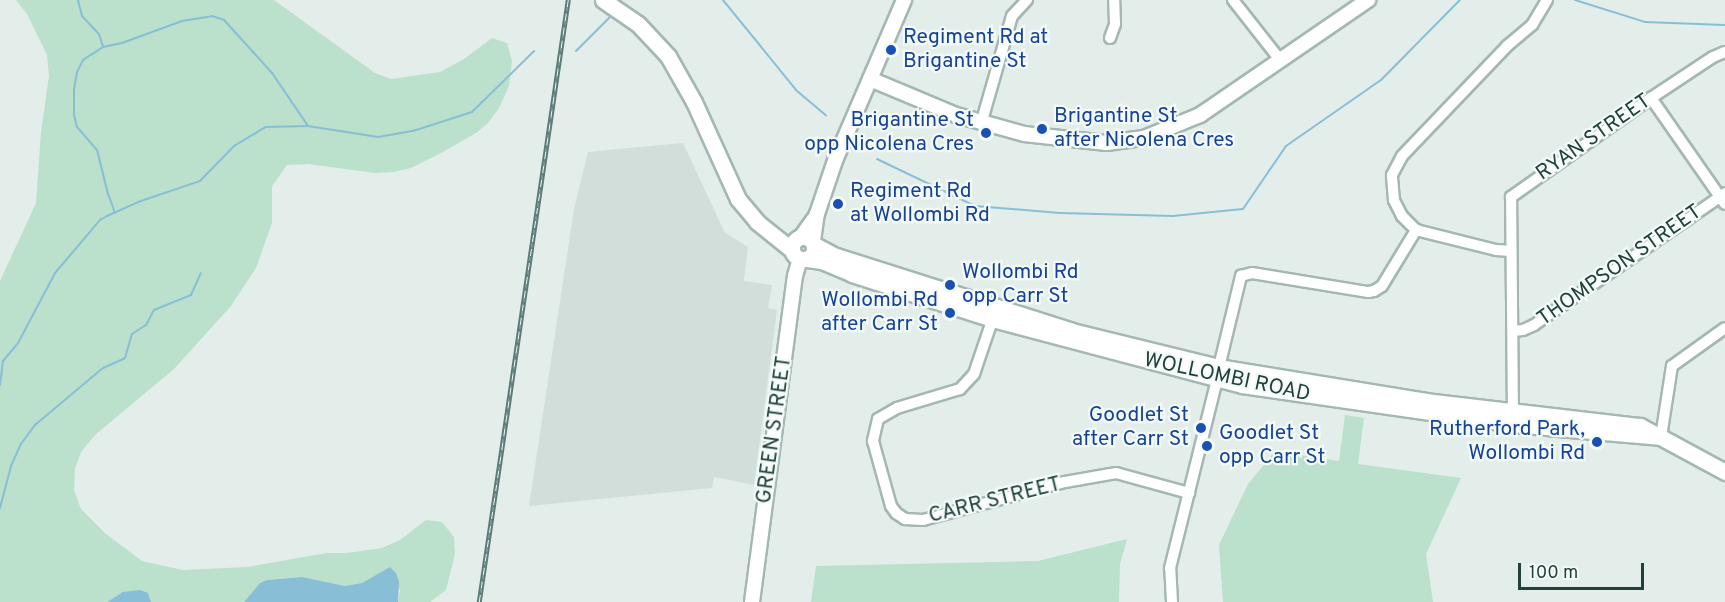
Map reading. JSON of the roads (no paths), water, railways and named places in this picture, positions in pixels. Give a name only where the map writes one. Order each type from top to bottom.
[{"type":"main road","name":"WOLLOMBI ROAD","points":[[603,0],[638,24],[652,37],[682,78],[738,199],[757,222],[773,234],[803,247],[836,256],[994,314],[1320,398],[1513,418],[1661,437],[1725,472]]},
{"type":"main road","points":[[1705,462],[1725,462]]},
{"type":"street","points":[[803,247],[836,158],[904,0]]},
{"type":"street","points":[[981,124],[1012,16],[1027,0]]},
{"type":"street","points":[[1110,38],[1115,24],[1114,0]]},
{"type":"street","points":[[1233,0],[1281,61]]},
{"type":"street","points":[[870,79],[981,124],[1073,141],[1107,143],[1144,138],[1200,115],[1368,0]]},
{"type":"street","points":[[1513,418],[1511,252],[1416,230],[1402,216],[1394,200],[1392,183],[1397,162],[1507,46],[1532,25],[1547,0]]},
{"type":"street","name":"RYAN STREET","points":[[1511,252],[1510,201],[1514,195],[1652,98],[1713,57],[1725,52]]},
{"type":"street","points":[[1652,98],[1723,198]]},
{"type":"street","name":"THOMPSON STREET","points":[[1513,331],[1534,325],[1723,198]]},
{"type":"street","points":[[1172,602],[1170,568],[1241,276],[1252,273],[1368,292],[1374,291],[1382,286],[1416,230]]},
{"type":"street","name":"GREEN STREET","points":[[752,602],[795,276],[803,247]]},
{"type":"street","name":"CARR STREET","points":[[994,314],[974,374],[960,389],[897,408],[878,419],[873,441],[891,506],[896,513],[905,519],[923,520],[1065,482],[1116,473],[1189,493]]},
{"type":"street","points":[[1661,437],[1672,366],[1725,327]]},
{"type":"water","points":[[390,567],[396,573],[399,582],[398,602],[244,602],[260,583],[267,580],[302,577],[345,586],[362,583]]},
{"type":"water","points":[[140,590],[148,593],[151,602],[107,602],[123,592]]},
{"type":"waterway","points":[[78,0],[82,16],[99,34],[103,46]]},
{"type":"waterway","points":[[723,0],[797,91],[826,115]]},
{"type":"waterway","points":[[877,159],[975,206],[1060,213],[1173,216],[1243,209],[1286,146],[1381,80],[1460,0]]},
{"type":"waterway","points":[[1575,0],[1645,22],[1725,25]]},
{"type":"waterway","points":[[576,51],[613,14]]},
{"type":"waterway","points":[[115,213],[97,150],[77,127],[74,115],[74,89],[77,72],[83,60],[103,47],[122,43],[182,21],[212,16],[224,20],[272,73],[308,126]]},
{"type":"waterway","points":[[0,385],[3,361],[18,343],[55,273],[100,220],[138,202],[200,181],[234,146],[266,127],[308,126],[378,137],[413,131],[472,112],[534,51]]},
{"type":"waterway","points":[[0,508],[11,466],[21,444],[35,425],[103,368],[125,358],[132,334],[146,325],[154,310],[191,295],[201,273]]},
{"type":"railway","points":[[479,602],[568,0]]},
{"type":"place","name":"Regiment Rd at Brigantine St","points":[[891,50]]},
{"type":"place","name":"Brigantine St after Nicolena Cres","points":[[1042,129]]},
{"type":"place","name":"Brigantine St opp Nicolena Cres","points":[[986,133]]},
{"type":"place","name":"Regiment Rd at Wollombi Rd","points":[[838,204]]},
{"type":"place","name":"Wollombi Rd opp Carr St","points":[[950,285]]},
{"type":"place","name":"Wollombi Rd after Carr St","points":[[950,313]]},
{"type":"place","name":"Goodlet St after Carr St","points":[[1201,428]]},
{"type":"place","name":"Rutherford Park, Wollombi Rd","points":[[1597,442]]},
{"type":"place","name":"Goodlet St opp Carr St","points":[[1207,446]]}]
